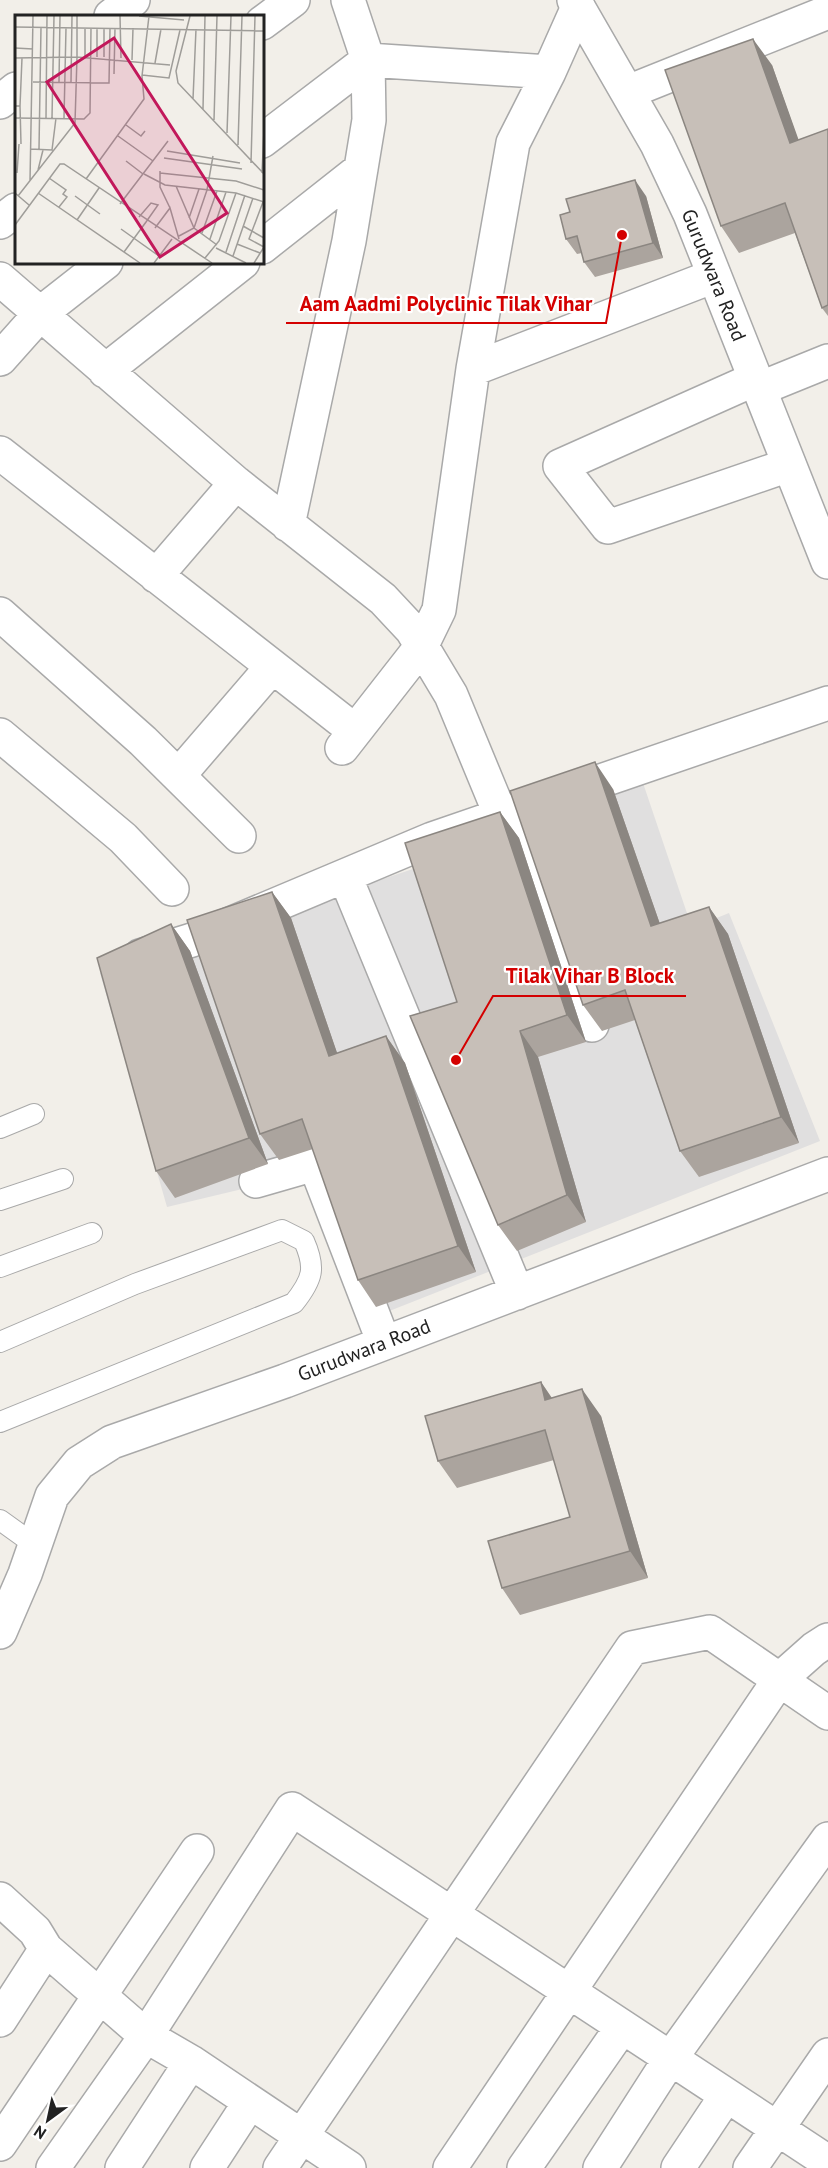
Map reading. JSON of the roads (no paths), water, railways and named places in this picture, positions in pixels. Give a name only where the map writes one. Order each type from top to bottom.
[{"type":"street","points":[[112,15],[133,0]]},
{"type":"street","points":[[264,22],[293,0]]},
{"type":"street","points":[[288,525],[349,241],[369,120],[368,60],[348,0]]},
{"type":"street","points":[[0,453],[272,667],[348,740],[422,647],[439,610],[473,369],[513,143],[549,72],[576,3]]},
{"type":"street","name":"Gurudwara Road","points":[[576,3],[628,92],[690,214],[828,562]]},
{"type":"street","points":[[628,92],[828,12]]},
{"type":"street","points":[[264,139],[368,60],[549,72]]},
{"type":"street","points":[[0,102],[15,90]]},
{"type":"street","points":[[264,245],[361,169]]},
{"type":"street","points":[[0,222],[15,211]]},
{"type":"street","points":[[0,359],[41,313],[103,264]]},
{"type":"street","points":[[105,371],[240,264]]},
{"type":"street","points":[[473,369],[714,276]]},
{"type":"street","points":[[0,279],[236,483],[382,599],[412,630],[451,695],[506,814],[591,1025]]},
{"type":"street","points":[[789,465],[608,527],[560,466],[757,384],[828,361]]},
{"type":"street","points":[[156,576],[236,483]]},
{"type":"street","points":[[0,614],[179,775],[239,836]]},
{"type":"street","points":[[179,775],[272,667]]},
{"type":"street","points":[[114,965],[192,940],[432,839],[828,704]]},
{"type":"street","points":[[0,735],[123,838],[172,889]]},
{"type":"street","points":[[345,876],[517,1293]]},
{"type":"street","points":[[256,1181],[315,1164],[384,1343]]},
{"type":"street","name":"Gurudwara Road","points":[[0,1632],[52,1496],[79,1463],[112,1442],[384,1343],[828,1174]]},
{"type":"street","points":[[280,2168],[632,1648],[710,1632],[828,1713]]},
{"type":"street","points":[[450,2168],[779,1680],[814,1649],[828,1641]]},
{"type":"street","points":[[53,2168],[146,2036],[292,1809],[828,2163]]},
{"type":"street","points":[[600,2168],[670,2059],[828,1839]]},
{"type":"street","points":[[0,2144],[98,1994],[197,1851]]},
{"type":"street","points":[[0,1899],[35,1931],[46,1949],[146,2036],[191,2062],[349,2168]]},
{"type":"street","points":[[0,2020],[46,1949]]},
{"type":"street","points":[[524,2168],[622,2027]]},
{"type":"street","points":[[750,2168],[828,2055]]},
{"type":"street","points":[[122,2168],[191,2062]]},
{"type":"street","points":[[678,2168],[726,2096]]},
{"type":"street","points":[[207,2168],[250,2102]]},
{"type":"lane","points":[[0,1128],[34,1113]]},
{"type":"lane","points":[[0,1200],[63,1179]]},
{"type":"lane","points":[[0,1342],[135,1284],[282,1230],[304,1241],[313,1262],[305,1288],[294,1303],[0,1422]]},
{"type":"lane","points":[[0,1267],[92,1233]]},
{"type":"lane","points":[[0,1520],[35,1545]]},
{"type":"place","name":"Aam Aadmi Polyclinic Tilak Vihar","points":[[622,235]]},
{"type":"place","name":"Tilak Vihar B Block","points":[[456,1060]]}]
